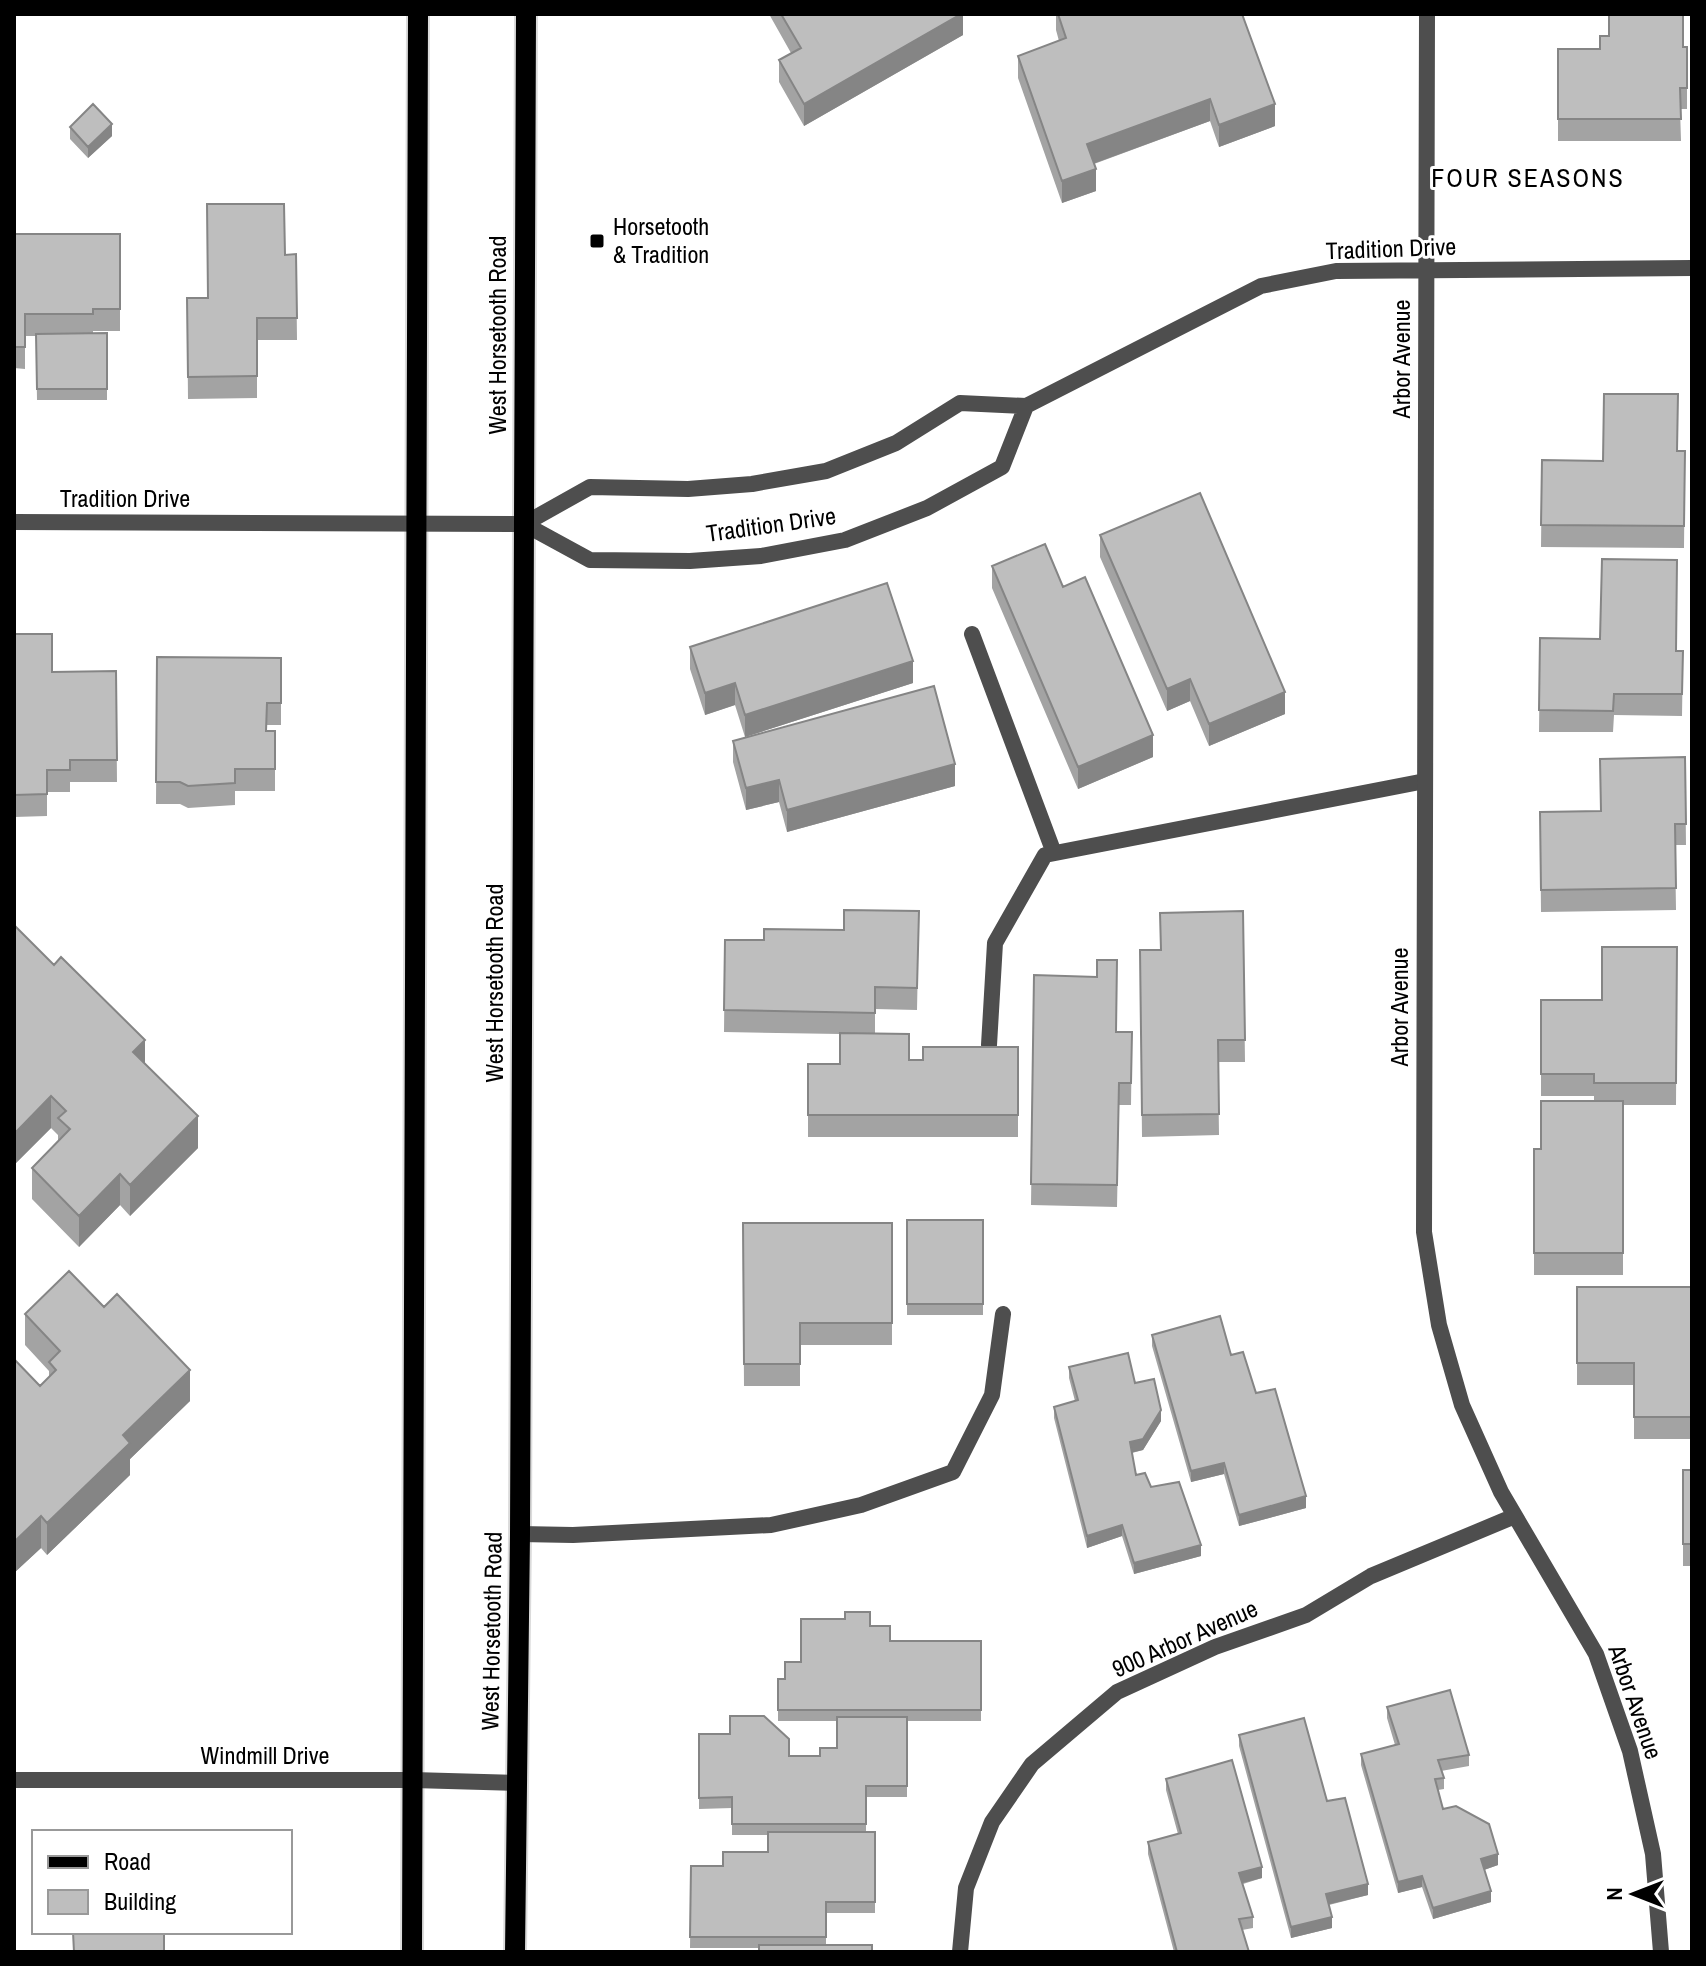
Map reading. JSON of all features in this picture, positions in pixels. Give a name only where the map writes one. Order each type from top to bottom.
[{"type":"main road","points":[[412,1952],[418,14]]},
{"type":"main road","name":"West Horsetooth Road","points":[[515,1952],[520,1534],[526,14]]},
{"type":"street","name":"Arbor Avenue","points":[[1427,14],[1424,1232],[1439,1325],[1462,1405],[1501,1492],[1596,1654],[1630,1751],[1653,1854],[1661,1952]]},
{"type":"street","name":"Tradition Drive","points":[[524,524],[590,487],[688,489],[752,484],[826,471],[896,443],[960,403],[1026,406],[1261,286],[1336,271],[1692,268]]},
{"type":"street","name":"Tradition Drive","points":[[14,522],[524,524],[590,560],[690,561],[761,556],[845,540],[927,508],[1002,467],[1026,406]]},
{"type":"street","points":[[972,634],[1054,853]]},
{"type":"street","points":[[989,1045],[995,943],[1045,855],[1425,781]]},
{"type":"street","points":[[520,1534],[573,1535],[771,1525],[861,1505],[953,1472],[992,1395],[1003,1314]]},
{"type":"street","name":"900 Arbor Avenue","points":[[960,1952],[966,1888],[992,1822],[1032,1764],[1117,1692],[1215,1647],[1306,1615],[1371,1576],[1515,1516]]},
{"type":"street","name":"Windmill Drive","points":[[14,1780],[516,1783]]},
{"type":"building","points":[[781,14],[961,14],[804,104],[779,60],[801,48]]},
{"type":"building","points":[[1058,14],[1242,14],[1275,104],[1219,125],[1210,99],[1087,144],[1096,169],[1062,181],[1018,56],[1066,38]]},
{"type":"building","points":[[1609,14],[1683,14],[1687,88],[1680,88],[1681,119],[1558,119],[1558,49],[1600,49],[1600,36],[1609,36]]},
{"type":"building","points":[[93,104],[112,124],[88,147],[70,127]]},
{"type":"building","points":[[207,204],[284,204],[285,255],[296,254],[297,318],[257,318],[257,376],[188,377],[187,298],[208,298]]},
{"type":"building","points":[[14,234],[120,234],[120,309],[93,309],[93,314],[25,314],[25,347],[14,347]]},
{"type":"building","points":[[107,333],[107,389],[37,389],[36,334]]},
{"type":"building","points":[[1604,394],[1678,394],[1677,451],[1685,451],[1684,526],[1541,525],[1542,460],[1603,461]]},
{"type":"building","points":[[1200,493],[1285,692],[1209,724],[1190,679],[1167,689],[1100,535]]},
{"type":"building","points":[[1045,544],[1063,587],[1085,577],[1153,735],[1078,767],[992,566]]},
{"type":"building","points":[[1602,559],[1677,560],[1676,651],[1683,651],[1682,694],[1614,694],[1613,711],[1539,710],[1540,638],[1600,639]]},
{"type":"building","points":[[887,583],[913,661],[745,715],[735,683],[705,693],[690,647]]},
{"type":"building","points":[[14,634],[52,634],[52,672],[116,671],[117,760],[70,760],[70,770],[47,770],[47,794],[14,795]]},
{"type":"building","points":[[157,657],[281,658],[281,703],[267,703],[266,731],[275,731],[275,769],[235,769],[235,783],[188,786],[180,782],[156,782]]},
{"type":"building","points":[[934,686],[955,764],[787,810],[779,780],[746,788],[733,741]]},
{"type":"building","points":[[1685,757],[1686,824],[1675,824],[1676,888],[1541,890],[1540,812],[1601,811],[1600,759]]},
{"type":"building","points":[[844,910],[919,911],[917,988],[875,987],[875,1013],[724,1010],[725,940],[764,940],[764,929],[844,930]]},
{"type":"building","points":[[1243,911],[1245,1040],[1218,1040],[1219,1114],[1142,1115],[1140,950],[1161,950],[1160,913]]},
{"type":"building","points":[[14,925],[54,965],[61,957],[145,1040],[133,1052],[198,1116],[130,1185],[120,1174],[79,1216],[32,1168],[70,1129],[58,1118],[66,1111],[51,1096],[16,1132],[14,1130]]},
{"type":"building","points":[[1602,947],[1677,947],[1676,1083],[1594,1083],[1594,1074],[1541,1074],[1541,1000],[1602,1000]]},
{"type":"building","points":[[1097,960],[1117,960],[1116,1032],[1132,1032],[1131,1083],[1119,1083],[1117,1185],[1031,1184],[1034,975],[1097,977]]},
{"type":"building","points":[[840,1033],[909,1034],[909,1060],[923,1060],[923,1047],[1018,1047],[1018,1115],[808,1115],[808,1064],[840,1064]]},
{"type":"building","points":[[1541,1101],[1623,1101],[1623,1253],[1534,1253],[1534,1149],[1541,1149]]},
{"type":"building","points":[[907,1220],[983,1220],[983,1304],[907,1304]]},
{"type":"building","points":[[743,1223],[892,1223],[892,1323],[800,1323],[800,1364],[744,1364]]},
{"type":"building","points":[[69,1271],[104,1307],[117,1294],[190,1370],[123,1435],[130,1443],[47,1523],[41,1516],[14,1542],[14,1359],[40,1386],[56,1370],[49,1362],[60,1351],[25,1314]]},
{"type":"building","points":[[1577,1287],[1692,1287],[1692,1417],[1634,1417],[1634,1363],[1577,1363]]},
{"type":"building","points":[[1220,1316],[1231,1355],[1243,1352],[1256,1393],[1275,1389],[1306,1496],[1239,1515],[1224,1463],[1191,1471],[1152,1335]]},
{"type":"building","points":[[1128,1353],[1135,1383],[1154,1379],[1161,1410],[1143,1439],[1130,1442],[1136,1475],[1145,1473],[1151,1487],[1179,1482],[1201,1545],[1134,1563],[1122,1525],[1087,1536],[1054,1407],[1078,1400],[1069,1367]]},
{"type":"building","points":[[1683,1470],[1692,1470],[1692,1544],[1683,1544]]},
{"type":"building","points":[[845,1612],[870,1612],[870,1626],[890,1626],[890,1641],[981,1641],[981,1710],[778,1710],[778,1679],[785,1679],[785,1662],[801,1662],[801,1619],[845,1619]]},
{"type":"building","points":[[1450,1690],[1469,1755],[1438,1760],[1444,1778],[1435,1779],[1443,1809],[1456,1806],[1489,1824],[1498,1854],[1481,1859],[1491,1891],[1433,1908],[1422,1876],[1398,1882],[1361,1754],[1399,1744],[1387,1707]]},
{"type":"building","points":[[730,1716],[764,1716],[789,1739],[789,1756],[820,1756],[820,1748],[837,1748],[837,1717],[907,1717],[907,1786],[866,1786],[866,1824],[732,1824],[732,1797],[699,1798],[699,1734],[730,1734]]},
{"type":"building","points":[[1304,1718],[1327,1801],[1345,1798],[1368,1884],[1326,1894],[1332,1917],[1291,1927],[1239,1735]]},
{"type":"building","points":[[1232,1760],[1262,1867],[1239,1873],[1253,1917],[1239,1919],[1249,1952],[1177,1952],[1148,1842],[1181,1833],[1166,1779]]},
{"type":"building","points":[[768,1832],[875,1832],[875,1902],[826,1902],[826,1937],[690,1937],[691,1866],[723,1866],[723,1852],[768,1852]]},
{"type":"building","points":[[73,1934],[164,1934],[164,1952],[74,1952]]},
{"type":"building","points":[[759,1945],[872,1945],[872,1952],[759,1952]]},
{"type":"place","name":"Horsetooth & Tradition","points":[[597,241]]},
{"type":"district","name":"FOUR SEASONS","points":[[1528,178]]}]
